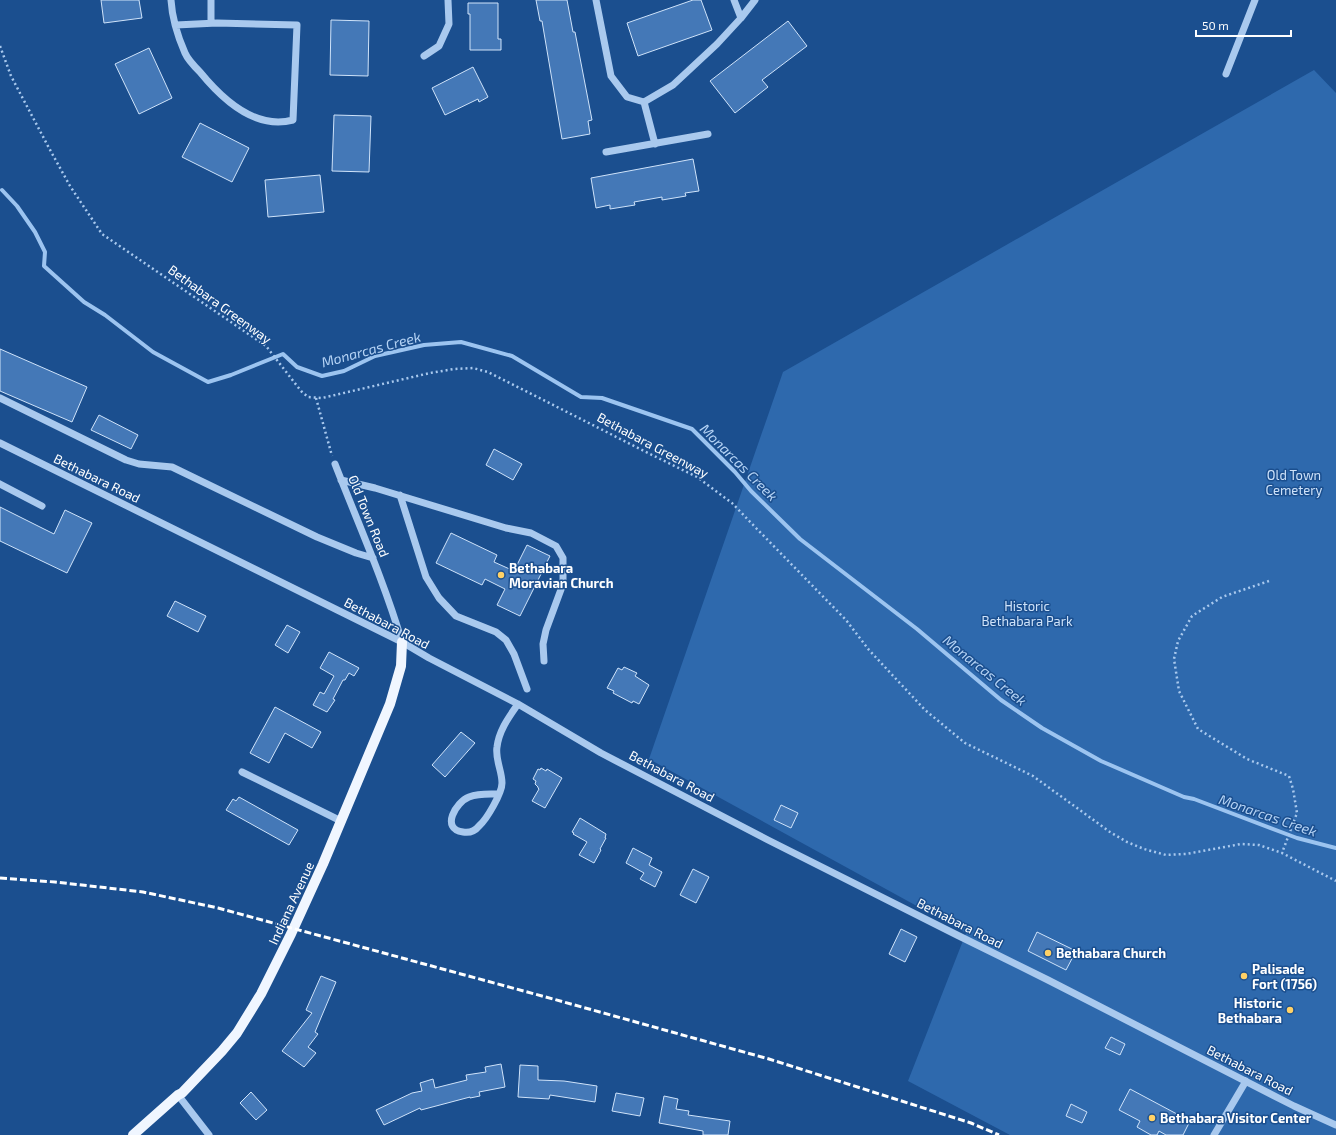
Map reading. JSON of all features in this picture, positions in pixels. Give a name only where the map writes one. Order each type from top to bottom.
[{"type":"main road","name":"Indiana Avenue","points":[[133,1135],[182,1093],[222,1051],[237,1033],[261,994],[292,934],[390,704],[401,666],[402,642]]},
{"type":"street","points":[[171,0],[172,12],[185,55],[214,89],[238,108],[262,119],[274,122],[293,120],[297,25],[212,23],[176,25]]},
{"type":"street","points":[[211,0],[212,23]]},
{"type":"street","points":[[424,56],[440,46],[449,24],[448,0]]},
{"type":"street","points":[[596,0],[611,76],[627,97],[644,102],[674,85],[717,44],[755,0]]},
{"type":"street","points":[[734,0],[741,18]]},
{"type":"street","points":[[1226,74],[1255,0]]},
{"type":"street","points":[[644,102],[655,144]]},
{"type":"street","points":[[606,152],[708,134]]},
{"type":"street","points":[[0,398],[126,460],[139,464],[172,467],[317,537],[356,553],[373,558]]},
{"type":"street","name":"Bethabara Road","points":[[0,443],[402,642],[429,658],[518,704],[601,753],[718,814],[956,935],[1055,983],[1294,1106],[1336,1125]]},
{"type":"street","name":"Old Town Road","points":[[335,464],[373,558],[402,642]]},
{"type":"street","points":[[342,480],[400,495],[506,528],[531,533],[556,546],[563,558],[563,584],[546,630],[543,644],[544,661]]},
{"type":"street","points":[[0,484],[42,506]]},
{"type":"street","points":[[400,495],[426,577],[439,598],[456,616],[496,632],[506,640],[514,654],[527,689]]},
{"type":"street","points":[[499,794],[480,793],[468,797],[460,803],[453,812],[451,820],[453,826],[458,831],[465,833],[480,826],[499,794],[502,784],[496,748],[503,727],[518,704]]},
{"type":"street","points":[[242,772],[341,821]]},
{"type":"street","points":[[1214,1135],[1246,1081]]},
{"type":"street","points":[[178,1095],[209,1135]]},
{"type":"path","name":"Bethabara Greenway","points":[[0,46],[11,76],[49,148],[70,186],[102,234],[266,346],[301,392],[308,397],[316,398],[454,369],[473,368],[488,372],[648,454],[697,477],[732,503],[846,620],[869,650],[925,710],[965,743],[1033,776],[1110,832],[1144,849],[1166,854],[1186,854],[1241,844],[1259,845],[1282,853],[1336,881]]},
{"type":"path","name":"Old Town Road","points":[[316,398],[335,464]]},
{"type":"path","points":[[1269,581],[1222,597],[1192,616],[1178,641],[1174,659],[1178,691],[1198,729],[1247,758],[1289,776],[1297,813],[1282,853]]},
{"type":"green space","name":"Historic Bethabara Park","points":[[1314,70],[1336,93],[1336,1135],[1010,1135],[908,1081],[966,933],[649,759],[783,372]]},
{"type":"building","points":[[101,0],[139,0],[142,18],[104,23]]},
{"type":"building","points":[[536,0],[567,0],[573,32],[575,32],[592,120],[588,121],[590,134],[562,139],[542,21],[540,21]]},
{"type":"building","points":[[693,0],[701,0],[712,30],[638,56],[627,23]]},
{"type":"building","points":[[468,3],[498,3],[498,39],[501,39],[501,50],[470,50],[470,14],[468,14]]},
{"type":"building","points":[[331,20],[369,21],[368,76],[330,75]]},
{"type":"building","points":[[788,21],[807,46],[762,80],[768,87],[735,113],[710,81]]},
{"type":"building","points":[[149,48],[172,98],[139,114],[115,64]]},
{"type":"building","points":[[473,67],[488,97],[479,102],[478,99],[445,115],[432,88]]},
{"type":"building","points":[[334,115],[371,116],[369,172],[332,171]]},
{"type":"building","points":[[200,123],[249,148],[232,182],[182,157]]},
{"type":"building","points":[[693,159],[699,191],[685,193],[686,196],[662,200],[662,197],[634,202],[635,205],[610,209],[610,205],[596,208],[591,178]]},
{"type":"building","points":[[320,175],[324,212],[268,217],[265,180]]},
{"type":"building","points":[[0,349],[87,387],[72,422],[0,391]]},
{"type":"building","points":[[99,415],[138,435],[131,449],[91,430]]},
{"type":"building","points":[[494,449],[522,464],[513,480],[486,465]]},
{"type":"building","points":[[0,507],[54,534],[65,510],[92,523],[67,573],[0,541]]},
{"type":"building","name":"Bethabara Moravian Church","points":[[451,533],[497,555],[494,562],[514,571],[527,545],[550,556],[520,616],[497,605],[505,589],[485,579],[482,585],[436,563]]},
{"type":"building","points":[[175,601],[206,616],[198,632],[167,616]]},
{"type":"building","points":[[287,625],[300,632],[288,653],[275,645]]},
{"type":"building","points":[[329,652],[359,668],[354,676],[349,673],[345,680],[343,680],[333,699],[335,700],[327,712],[313,705],[320,692],[324,694],[334,676],[320,668]]},
{"type":"building","points":[[624,667],[637,673],[635,676],[649,685],[639,704],[633,701],[632,703],[613,693],[614,691],[607,688],[618,668],[622,670]]},
{"type":"building","points":[[275,707],[321,732],[312,748],[285,733],[269,763],[250,753]]},
{"type":"building","points":[[461,732],[475,743],[445,777],[432,765]]},
{"type":"building","points":[[541,768],[546,771],[547,769],[562,778],[545,808],[532,801],[539,789],[535,784],[536,781],[533,779],[538,769],[540,770]]},
{"type":"building","points":[[239,797],[298,830],[289,845],[226,810],[233,799],[236,801]]},
{"type":"building","points":[[781,805],[798,813],[791,828],[774,820]]},
{"type":"building","points":[[580,818],[606,834],[606,838],[594,863],[579,855],[587,842],[572,832]]},
{"type":"building","points":[[633,848],[652,858],[649,865],[662,872],[655,887],[640,879],[644,873],[626,863]]},
{"type":"building","points":[[693,869],[709,877],[696,903],[680,895]]},
{"type":"building","points":[[901,929],[917,937],[905,962],[889,954]]},
{"type":"building","points":[[1037,932],[1076,951],[1066,970],[1028,951]]},
{"type":"building","points":[[321,976],[336,982],[315,1032],[318,1034],[308,1047],[316,1053],[304,1067],[282,1051],[312,1013],[306,1010]]},
{"type":"building","points":[[1111,1037],[1125,1044],[1120,1055],[1105,1048]]},
{"type":"building","points":[[501,1064],[505,1087],[479,1092],[480,1096],[470,1097],[421,1110],[420,1108],[384,1125],[376,1110],[412,1093],[422,1091],[420,1083],[433,1079],[435,1088],[467,1080],[466,1075],[486,1072],[485,1067]]},
{"type":"building","points":[[520,1065],[538,1066],[538,1080],[564,1081],[597,1086],[595,1102],[550,1095],[549,1099],[518,1097]]},
{"type":"building","points":[[1130,1089],[1190,1121],[1183,1135],[1166,1135],[1159,1131],[1157,1135],[1151,1135],[1137,1127],[1140,1121],[1119,1110]]},
{"type":"building","points":[[251,1092],[267,1110],[256,1120],[240,1103]]},
{"type":"building","points":[[616,1093],[644,1098],[640,1116],[612,1111]]},
{"type":"building","points":[[664,1096],[678,1099],[676,1109],[689,1111],[688,1115],[730,1121],[728,1135],[703,1135],[703,1131],[659,1123]]},
{"type":"building","points":[[1071,1104],[1087,1112],[1082,1123],[1066,1116]]},
{"type":"waterway","name":"Monarcas Creek","points":[[2,190],[17,206],[35,232],[45,252],[44,266],[84,302],[105,315],[153,352],[208,382],[231,375],[283,354],[297,367],[322,376],[344,371],[375,356],[424,345],[461,342],[512,356],[581,397],[602,398],[692,429],[735,472],[751,491],[800,539],[917,629],[1001,700],[1042,728],[1101,761],[1184,797],[1194,799],[1297,838],[1336,848]]},
{"type":"railway","points":[[0,878],[55,882],[143,892],[218,908],[769,1059],[971,1123],[999,1135]]},
{"type":"place","name":"Bethabara Moravian Church","points":[[501,575]]},
{"type":"place","name":"Bethabara Church","points":[[1048,953]]},
{"type":"place","name":"Palisade Fort (1756)","points":[[1244,976]]},
{"type":"place","name":"Historic Bethabara","points":[[1290,1010]]},
{"type":"place","name":"Bethabara Visitor Center","points":[[1152,1118]]},
{"type":"park label","name":"Old Town Cemetery","points":[[1294,482]]}]
